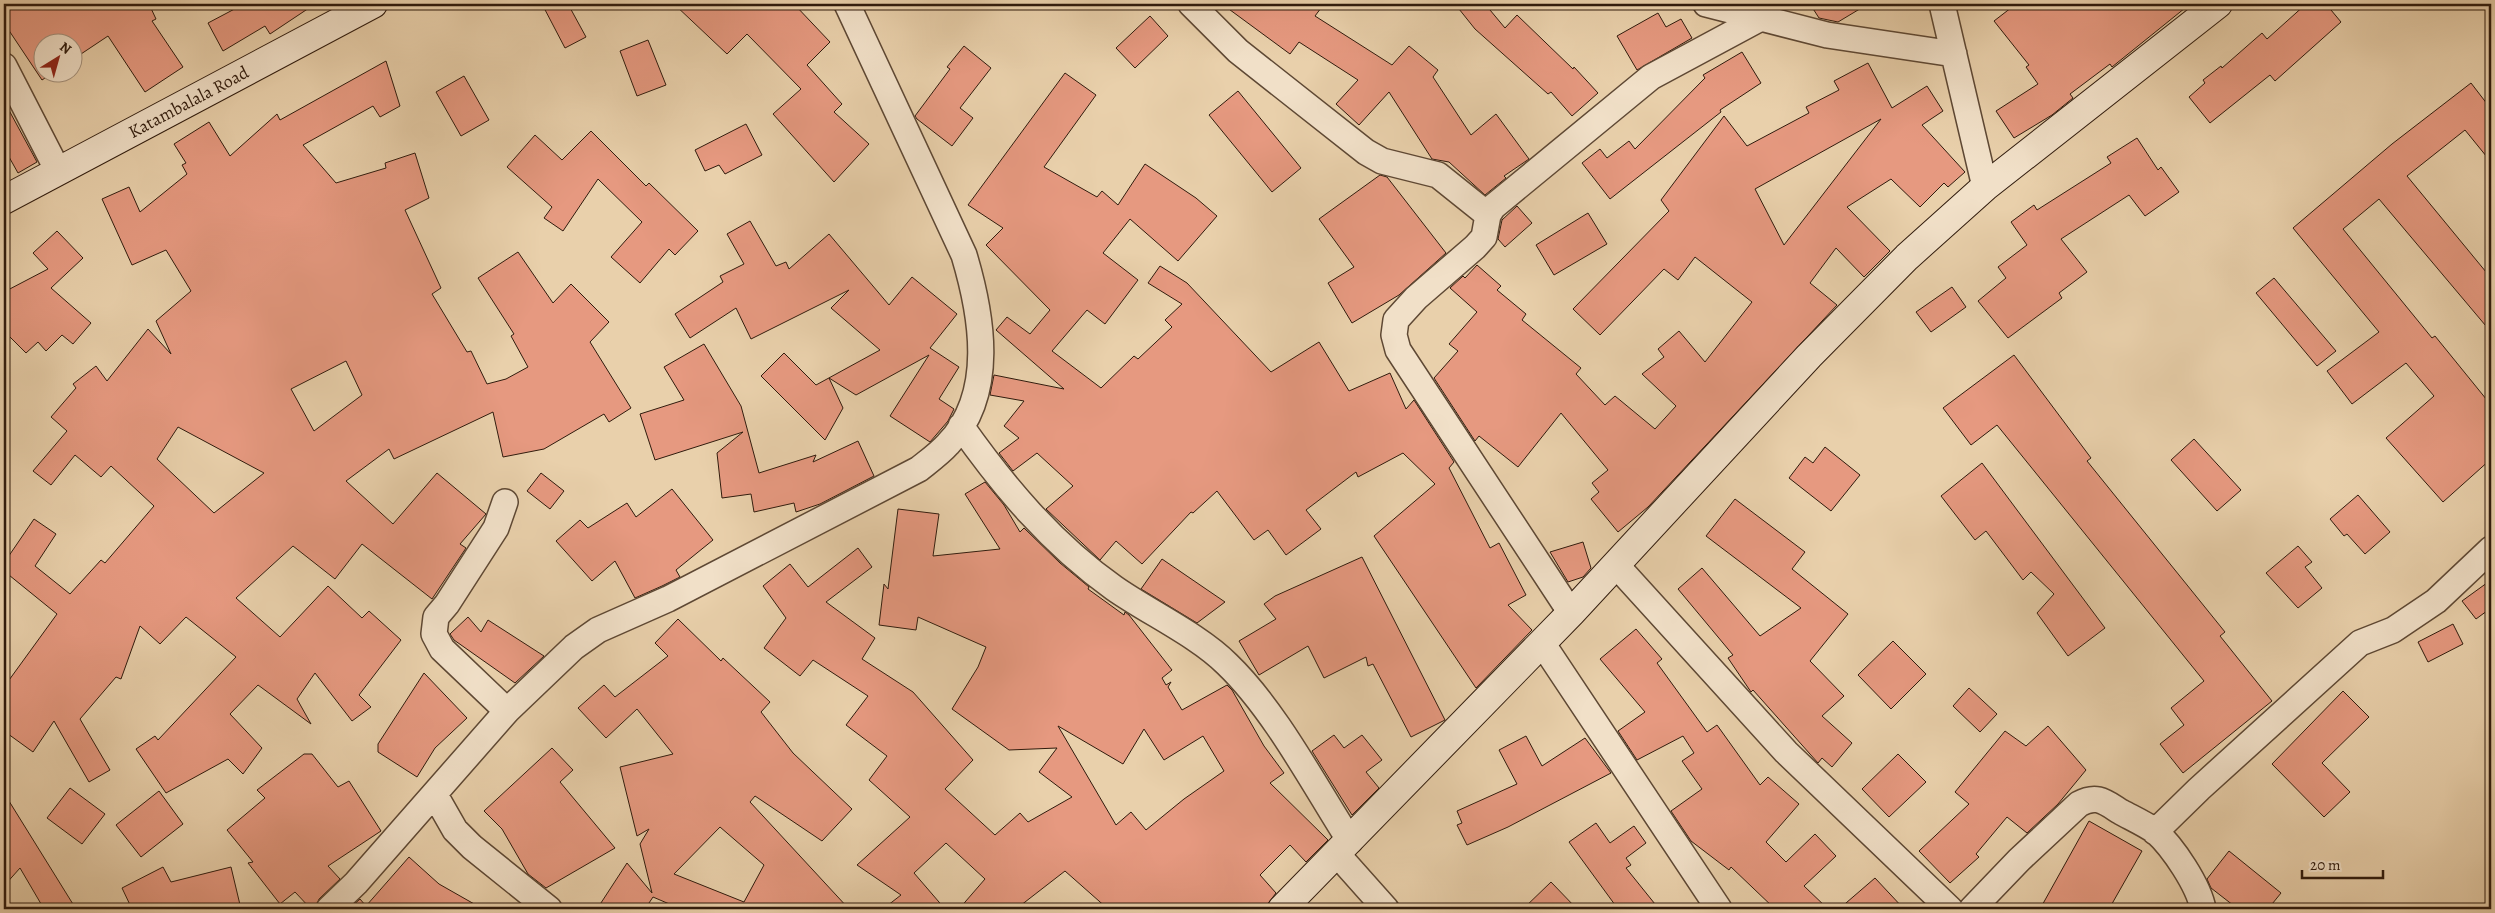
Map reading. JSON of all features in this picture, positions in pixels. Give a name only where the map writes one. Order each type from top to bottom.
[{"type":"street","name":"Katambalala Road","points":[[4,200],[373,4]]},
{"type":"street","points":[[329,909],[350,890],[507,711],[574,647],[598,630],[668,599],[919,469],[949,444],[970,411],[980,368],[981,329],[976,294],[964,255],[847,4]]},
{"type":"street","points":[[1190,4],[1238,51],[1366,152],[1382,161],[1438,175],[1488,215]]},
{"type":"street","points":[[1706,4],[1827,35],[1954,54]]},
{"type":"street","points":[[1942,4],[1984,187]]},
{"type":"street","points":[[1282,909],[1571,613],[1809,356],[1907,257],[1984,187],[2218,4]]},
{"type":"street","points":[[1571,613],[1398,350],[1394,335],[1396,320],[1404,309],[1484,237],[1488,215],[1493,207],[1512,191],[1651,77],[1759,19]]},
{"type":"street","points":[[4,66],[58,171]]},
{"type":"street","points":[[961,426],[1006,486],[1057,542],[1115,589],[1225,661],[1242,678],[1272,719],[1343,848],[1386,909]]},
{"type":"street","points":[[505,502],[496,528],[436,617],[434,634],[442,648],[507,711]]},
{"type":"street","points":[[2155,832],[2360,643],[2393,630],[2436,601],[2491,549]]},
{"type":"street","points":[[1616,565],[1786,752],[1950,909]]},
{"type":"street","points":[[1542,643],[1719,909]]},
{"type":"street","points":[[434,795],[455,830],[472,847],[549,909]]},
{"type":"street","points":[[1972,909],[2019,860],[2089,798],[2101,800],[2155,832],[2179,860],[2201,897],[2203,909]]},
{"type":"building","points":[[4,4],[149,4],[156,19],[152,21],[183,67],[145,92],[108,36],[82,53],[82,32],[32,32],[32,65],[4,23]]},
{"type":"building","points":[[244,4],[315,4],[270,34],[265,26],[223,51],[208,23]]},
{"type":"building","points":[[542,4],[568,4],[586,37],[565,48]]},
{"type":"building","points":[[674,4],[794,4],[830,42],[807,65],[842,104],[834,112],[869,144],[834,182],[773,114],[801,89],[747,34],[727,54]]},
{"type":"building","points":[[1222,4],[1324,4],[1315,16],[1392,65],[1409,46],[1438,70],[1433,77],[1471,135],[1496,114],[1529,159],[1504,176],[1506,178],[1485,195],[1449,162],[1432,159],[1389,92],[1359,125],[1336,104],[1358,80],[1299,42],[1290,54]]},
{"type":"building","points":[[1455,4],[1485,4],[1505,28],[1517,15],[1573,69],[1574,67],[1598,93],[1572,116],[1551,92],[1548,94],[1475,29]]},
{"type":"building","points":[[1810,4],[1868,4],[1838,22],[1819,18]]},
{"type":"building","points":[[2016,4],[2190,4],[2112,67],[2110,64],[2070,94],[2073,98],[2052,115],[2014,138],[1996,111],[2038,84],[2026,67],[2029,65],[1994,21]]},
{"type":"building","points":[[2306,4],[2326,4],[2341,22],[2275,81],[2270,75],[2210,123],[2189,97],[2205,83],[2203,80],[2221,66],[2222,68],[2262,33],[2267,39]]},
{"type":"building","points":[[1658,13],[1666,27],[1681,19],[1692,38],[1637,70],[1617,36]]},
{"type":"building","points":[[1150,16],[1168,36],[1135,68],[1116,48]]},
{"type":"building","points":[[648,40],[666,85],[637,96],[620,51]]},
{"type":"building","points":[[964,46],[991,68],[960,108],[973,118],[952,146],[915,116],[950,69],[947,67]]},
{"type":"building","points":[[1742,52],[1761,83],[1720,110],[1721,112],[1610,199],[1582,163],[1600,149],[1607,158],[1629,141],[1635,149],[1705,78],[1703,75]]},
{"type":"building","points":[[386,61],[400,106],[380,117],[373,106],[303,145],[336,183],[386,168],[385,163],[415,153],[429,198],[405,210],[441,288],[432,294],[467,352],[471,351],[487,384],[506,379],[528,367],[511,336],[514,334],[478,278],[518,252],[553,303],[571,284],[609,322],[590,342],[631,408],[609,422],[604,414],[544,449],[503,457],[493,412],[394,459],[389,449],[346,481],[393,524],[437,473],[486,514],[460,544],[466,548],[432,599],[362,544],[335,579],[293,546],[236,598],[280,637],[328,586],[362,618],[369,611],[401,640],[359,695],[371,707],[352,721],[315,673],[297,699],[311,724],[258,685],[230,714],[262,748],[243,774],[228,759],[166,793],[136,749],[155,736],[158,740],[236,657],[186,617],[160,644],[140,626],[121,679],[116,677],[80,719],[110,770],[89,782],[54,721],[33,752],[4,731],[4,687],[57,614],[4,571],[4,563],[34,519],[56,534],[35,566],[70,594],[101,560],[105,563],[154,506],[111,466],[101,477],[75,455],[51,485],[33,471],[67,431],[51,417],[76,388],[73,384],[96,366],[107,381],[148,329],[171,354],[156,321],[191,291],[166,250],[132,265],[102,199],[129,187],[140,212],[187,174],[182,165],[186,163],[174,144],[209,122],[230,156],[277,114],[280,120]],"holes":[[[346,361],[362,395],[314,431],[291,389]],[[178,427],[264,473],[214,513],[157,459]]]},
{"type":"building","points":[[1868,63],[1892,108],[1927,86],[1943,111],[1922,125],[1965,172],[1948,187],[1944,183],[1920,207],[1891,179],[1847,207],[1890,251],[1864,277],[1836,248],[1810,283],[1837,305],[1648,507],[1618,532],[1591,499],[1599,492],[1592,483],[1608,470],[1561,413],[1518,467],[1479,436],[1475,441],[1434,378],[1458,351],[1449,344],[1477,312],[1450,288],[1463,276],[1465,278],[1477,265],[1501,286],[1497,290],[1526,314],[1522,320],[1581,368],[1576,374],[1605,405],[1615,396],[1655,429],[1676,406],[1642,374],[1664,357],[1658,349],[1679,331],[1705,362],[1752,302],[1695,257],[1678,280],[1664,269],[1600,335],[1573,309],[1669,211],[1661,200],[1724,116],[1747,146],[1809,113],[1806,107],[1839,90],[1834,81]],"holes":[[[1881,119],[1784,245],[1755,189]]]},
{"type":"building","points":[[1065,73],[1096,95],[1044,167],[1097,197],[1102,191],[1118,205],[1145,164],[1196,198],[1217,216],[1178,261],[1130,219],[1103,253],[1138,280],[1105,324],[1087,310],[1052,351],[1101,388],[1134,356],[1138,359],[1172,327],[1165,320],[1182,304],[1148,283],[1160,266],[1187,283],[1271,372],[1319,342],[1349,391],[1390,373],[1406,409],[1414,400],[1454,462],[1449,468],[1490,548],[1499,543],[1526,595],[1508,605],[1532,630],[1476,688],[1374,536],[1435,484],[1403,453],[1358,477],[1356,472],[1306,510],[1321,529],[1286,555],[1268,530],[1254,540],[1217,491],[1193,513],[1191,512],[1142,564],[1116,541],[1100,560],[1046,509],[1073,486],[1037,453],[1013,471],[999,453],[1019,438],[1004,426],[1024,401],[990,395],[994,375],[1064,389],[996,330],[1007,317],[1030,334],[1050,310],[986,245],[1003,228],[968,205]]},
{"type":"building","points":[[464,76],[489,120],[461,136],[436,92]]},
{"type":"building","points":[[2471,83],[2491,109],[2491,162],[2465,130],[2407,176],[2491,278],[2491,332],[2379,199],[2343,229],[2432,338],[2435,336],[2491,405],[2491,459],[2443,502],[2386,438],[2434,396],[2406,363],[2352,404],[2327,371],[2379,332],[2293,228],[2392,144]]},
{"type":"building","points":[[1238,91],[1301,168],[1272,192],[1209,115]]},
{"type":"building","points":[[4,101],[37,162],[18,173],[4,148]]},
{"type":"building","points":[[746,124],[762,155],[725,174],[719,165],[705,171],[695,150]]},
{"type":"building","points":[[591,131],[646,186],[649,183],[698,231],[675,255],[669,249],[640,283],[611,257],[642,222],[598,179],[563,231],[544,218],[552,207],[507,167],[535,135],[562,160]]},
{"type":"building","points":[[2137,138],[2158,170],[2161,167],[2179,192],[2145,216],[2129,195],[2061,239],[2087,272],[2059,293],[2062,298],[2008,338],[1978,301],[2006,278],[1998,267],[2027,245],[2011,222],[2034,205],[2037,210],[2111,163],[2107,157]]},
{"type":"building","points":[[1380,175],[1387,177],[1446,253],[1399,295],[1352,323],[1328,283],[1354,267],[1319,219]]},
{"type":"building","points":[[1517,206],[1532,223],[1505,247],[1498,239],[1502,220]]},
{"type":"building","points":[[1588,213],[1607,244],[1554,275],[1536,245]]},
{"type":"building","points":[[750,221],[776,266],[786,262],[789,269],[829,234],[889,305],[912,277],[957,314],[930,348],[959,367],[939,399],[954,409],[948,421],[930,442],[890,416],[929,355],[856,395],[829,378],[843,408],[825,440],[761,376],[784,353],[816,385],[880,350],[831,308],[849,290],[751,339],[736,308],[690,338],[675,314],[723,282],[720,276],[744,264],[727,234]]},
{"type":"building","points":[[57,231],[83,258],[51,288],[91,323],[73,344],[62,335],[46,351],[38,342],[26,353],[4,331],[4,292],[48,269],[33,253]]},
{"type":"building","points":[[2274,278],[2336,351],[2317,366],[2256,293]]},
{"type":"building","points":[[1952,287],[1966,307],[1931,332],[1916,312]]},
{"type":"building","points":[[704,344],[741,406],[759,473],[816,455],[813,462],[858,441],[874,476],[820,504],[796,512],[794,503],[754,512],[751,494],[722,498],[717,453],[743,432],[655,460],[640,414],[684,400],[664,367]]},
{"type":"building","points":[[2014,355],[2091,458],[2087,461],[2225,632],[2220,636],[2272,701],[2183,773],[2160,744],[2184,725],[2171,708],[2204,681],[1997,425],[1971,445],[1943,408]]},
{"type":"building","points":[[2194,439],[2241,490],[2217,511],[2171,460]]},
{"type":"building","points":[[1825,447],[1860,475],[1831,511],[1789,478],[1805,457],[1813,463]]},
{"type":"building","points":[[1982,463],[2105,628],[2068,656],[2037,613],[2054,594],[2031,572],[2023,580],[1986,531],[1975,540],[1941,496]]},
{"type":"building","points":[[541,473],[564,491],[550,509],[527,491]]},
{"type":"building","points":[[985,482],[1004,505],[1020,532],[1024,528],[1060,563],[1089,587],[1088,589],[1124,615],[1125,612],[1129,615],[1172,670],[1162,678],[1166,685],[1171,682],[1168,687],[1182,710],[1227,685],[1232,690],[1264,746],[1284,773],[1270,783],[1328,840],[1306,862],[1290,845],[1260,875],[1276,893],[1267,905],[1267,909],[1108,909],[1065,871],[1016,909],[959,909],[985,879],[946,843],[914,873],[945,909],[883,909],[901,895],[857,865],[910,817],[869,780],[887,756],[846,725],[868,696],[813,660],[800,676],[764,648],[786,618],[763,586],[790,564],[808,587],[858,548],[872,567],[826,602],[875,638],[862,659],[913,692],[973,760],[945,789],[995,835],[1020,813],[1028,822],[1072,797],[1039,772],[1057,748],[1009,750],[952,709],[978,667],[986,647],[918,617],[916,630],[879,625],[884,584],[888,589],[898,509],[939,514],[933,556],[1000,549],[965,494]],"holes":[[[1058,726],[1123,764],[1144,729],[1164,760],[1203,736],[1224,771],[1184,799],[1146,830],[1131,812],[1116,825]]]},
{"type":"building","points":[[672,489],[713,540],[676,570],[680,577],[662,586],[635,598],[615,561],[592,581],[556,541],[580,520],[588,528],[627,503],[636,517]]},
{"type":"building","points":[[2358,495],[2390,532],[2365,554],[2347,534],[2344,536],[2330,519]]},
{"type":"building","points":[[1735,499],[1805,552],[1792,569],[1848,614],[1810,661],[1844,696],[1822,716],[1852,743],[1832,767],[1822,758],[1818,763],[1753,690],[1751,692],[1728,658],[1733,655],[1678,589],[1702,568],[1760,636],[1801,608],[1706,536]]},
{"type":"building","points":[[1583,542],[1591,568],[1583,577],[1568,582],[1550,552]]},
{"type":"building","points":[[2298,546],[2312,562],[2305,567],[2322,588],[2298,608],[2266,573]]},
{"type":"building","points":[[1362,557],[1445,720],[1411,737],[1373,664],[1368,666],[1366,657],[1324,678],[1308,646],[1259,675],[1239,641],[1276,619],[1264,604],[1275,596]]},
{"type":"building","points":[[1162,559],[1225,602],[1197,623],[1141,589]]},
{"type":"building","points":[[2491,580],[2491,608],[2476,619],[2462,601]]},
{"type":"building","points":[[468,617],[481,632],[488,620],[544,656],[515,683],[454,640],[450,634]]},
{"type":"building","points":[[678,619],[721,661],[723,658],[770,702],[761,712],[793,753],[852,809],[822,841],[755,796],[750,802],[849,909],[681,909],[653,897],[645,909],[597,909],[627,863],[652,893],[640,844],[649,829],[637,836],[620,767],[673,754],[637,709],[606,738],[578,708],[604,685],[615,697],[668,656],[655,643]],"holes":[[[720,827],[764,865],[744,902],[674,874]]]},
{"type":"building","points":[[2453,624],[2463,644],[2428,662],[2418,642]]},
{"type":"building","points":[[1636,629],[1662,659],[1657,663],[1707,732],[1717,725],[1760,785],[1768,777],[1799,804],[1766,842],[1786,862],[1815,834],[1836,856],[1804,886],[1828,909],[1775,909],[1731,867],[1729,870],[1691,841],[1671,811],[1702,789],[1682,761],[1694,753],[1683,736],[1637,760],[1618,731],[1645,712],[1600,659]]},
{"type":"building","points":[[1893,641],[1926,674],[1891,709],[1858,675]]},
{"type":"building","points":[[424,673],[467,718],[435,748],[417,777],[378,752],[378,744]]},
{"type":"building","points":[[1969,688],[1997,714],[1980,732],[1953,706]]},
{"type":"building","points":[[2343,691],[2369,717],[2322,763],[2350,792],[2324,817],[2272,764]]},
{"type":"building","points":[[2048,726],[2086,770],[2058,804],[2027,833],[2007,817],[1976,854],[1979,857],[1950,883],[1919,851],[1969,804],[1955,792],[2005,731],[2026,746]]},
{"type":"building","points":[[1334,735],[1344,748],[1362,735],[1382,760],[1366,772],[1379,788],[1352,815],[1312,751]]},
{"type":"building","points":[[1526,736],[1542,766],[1585,738],[1611,773],[1508,827],[1467,845],[1457,825],[1462,823],[1457,811],[1517,784],[1499,750]]},
{"type":"building","points":[[552,748],[573,770],[560,782],[615,848],[546,888],[528,874],[502,829],[484,811]]},
{"type":"building","points":[[304,754],[312,754],[338,787],[349,781],[381,831],[328,866],[340,879],[319,899],[315,909],[311,909],[295,892],[280,904],[248,863],[253,862],[227,830],[265,798],[257,790]]},
{"type":"building","points":[[1898,754],[1926,782],[1889,817],[1862,789]]},
{"type":"building","points":[[70,788],[105,814],[82,844],[47,818]]},
{"type":"building","points":[[159,791],[183,824],[141,857],[116,825]]},
{"type":"building","points":[[4,793],[76,909],[44,909],[20,868],[4,886]]},
{"type":"building","points":[[2089,821],[2142,851],[2109,909],[2040,909]]},
{"type":"building","points":[[1596,823],[1610,843],[1634,826],[1646,843],[1626,858],[1631,865],[1626,868],[1659,909],[1618,909],[1569,842]]},
{"type":"building","points":[[2229,851],[2281,893],[2268,909],[2238,909],[2211,888],[2207,879]]},
{"type":"building","points":[[409,857],[439,884],[483,909],[349,909],[360,899],[366,906]]},
{"type":"building","points":[[163,867],[171,882],[231,867],[241,909],[132,909],[122,888]]},
{"type":"building","points":[[1875,878],[1904,909],[1839,909]]},
{"type":"building","points":[[1551,882],[1577,909],[1523,909]]}]
